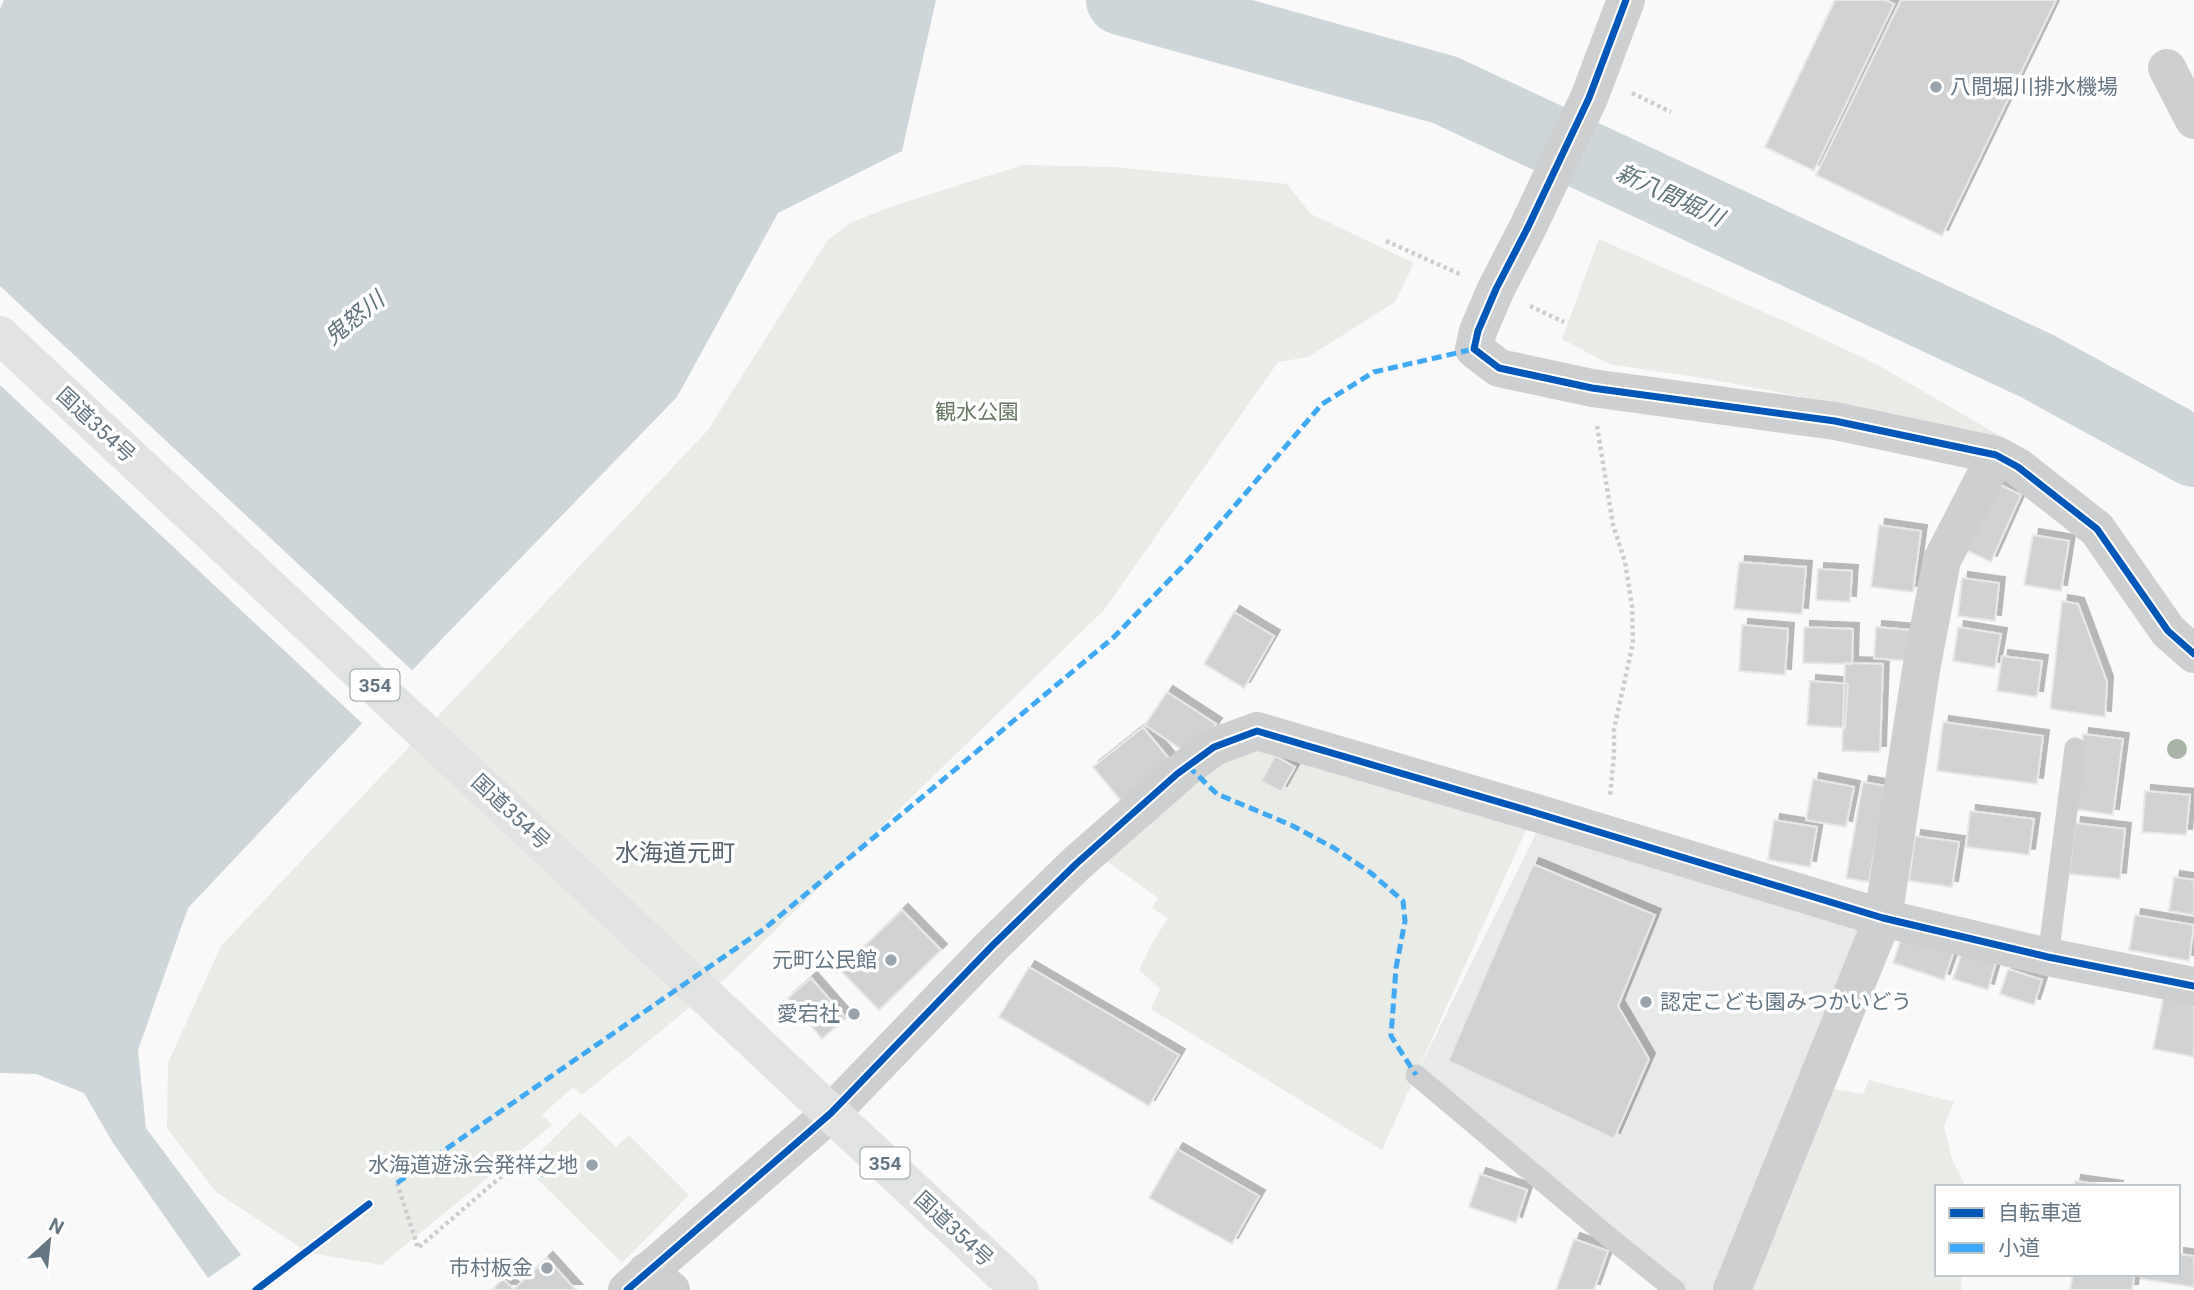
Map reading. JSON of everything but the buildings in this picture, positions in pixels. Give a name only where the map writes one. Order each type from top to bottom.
[{"type":"highway","name":"国道354号","points":[[0,335],[1020,1290]]},
{"type":"street","points":[[1626,0],[1589,98],[1496,289],[1478,331],[1475,349],[1499,368],[1592,388],[1835,421],[1996,455],[2018,467],[2097,529],[2168,631],[2194,654]]},
{"type":"street","points":[[2167,68],[2194,120]]},
{"type":"street","points":[[1732,1290],[1883,918],[1921,670],[1942,559],[1996,455]]},
{"type":"street","points":[[648,1284],[831,1113],[992,946],[1076,864],[1196,760],[1214,747],[1257,731],[1883,918],[2048,957],[2194,986]]},
{"type":"lane","points":[[2048,957],[2075,748]]},
{"type":"lane","points":[[1416,1075],[1675,1290]]},
{"type":"path","points":[[1386,241],[1496,289]]},
{"type":"path","points":[[1592,388],[1613,525],[1625,562],[1633,630],[1633,643],[1614,729],[1615,755],[1606,835]]},
{"type":"path","points":[[397,1183],[418,1248],[504,1174],[519,1169]]},
{"type":"shaded area","name":"認定こども園みつかいどう","points":[[1540,825],[1869,930],[1723,1290],[1677,1290],[1416,1075]]},
{"type":"green space","name":"観水公園","points":[[1023,165],[1113,167],[1287,184],[1311,214],[1414,263],[1395,302],[1308,357],[1278,362],[1104,610],[727,977],[582,1095],[573,1087],[542,1115],[552,1125],[381,1265],[309,1253],[216,1192],[167,1128],[168,1063],[221,946],[708,430],[827,241],[850,223],[893,206]]},
{"type":"green space","points":[[1599,239],[1876,364],[2014,444],[1841,404],[1609,364],[1562,339]]},
{"type":"green space","points":[[1250,742],[1530,821],[1382,1150],[1151,1009],[1160,989],[1139,970],[1168,918],[1152,908],[1158,898],[1103,858],[1216,756]]},
{"type":"green space","points":[[1869,1080],[1954,1102],[1944,1126],[1952,1159],[1965,1185],[1935,1185],[1935,1276],[1962,1276],[1961,1290],[1748,1290],[1782,1219],[1834,1089],[1863,1094]]},
{"type":"green space","points":[[580,1112],[616,1147],[629,1135],[689,1195],[622,1263],[525,1167]]},
{"type":"water","name":"鬼怒川","points":[[4,0],[936,0],[902,151],[778,213],[677,397],[439,642],[188,908],[138,1050],[146,1128],[241,1255],[208,1278],[113,1143],[84,1093],[36,1074],[0,1073],[0,9]]},
{"type":"pier","points":[[0,286],[415,673],[365,726],[0,385]]},
{"type":"waterway","name":"新八間堀川","points":[[1121,0],[1445,90],[2037,366],[2194,452]]},
{"type":"marked path","points":[[397,1183],[764,929],[1114,637],[1185,564],[1322,404],[1374,372],[1474,349]]},
{"type":"marked path","points":[[1188,766],[1217,794],[1291,825],[1334,848],[1371,873],[1403,901],[1405,921],[1396,968],[1391,1036],[1416,1075]]},
{"type":"marked path","points":[[519,1169],[546,1175]]},
{"type":"cycle path","points":[[1626,0],[1589,98],[1496,289],[1478,331],[1474,349],[1499,368],[1592,388],[1835,421],[1996,455],[2018,467],[2097,529],[2168,631],[2194,654]]},
{"type":"cycle path","points":[[627,1290],[831,1113],[992,946],[1076,864],[1177,774],[1214,747],[1257,731],[1883,918],[2048,957],[2194,986]]},
{"type":"cycle path","points":[[256,1290],[369,1204]]},
{"type":"place","name":"八間堀川排水機場","points":[[1936,87]]},
{"type":"place","name":"元町公民館","points":[[891,960]]},
{"type":"place","name":"認定こども園みつかいどう","points":[[1646,1002]]},
{"type":"place","name":"愛宕社","points":[[854,1014]]},
{"type":"place","name":"水海道遊泳会発祥之地","points":[[592,1165]]},
{"type":"place","name":"市村板金","points":[[547,1268]]},
{"type":"district","name":"水海道元町","points":[[675,853]]}]
